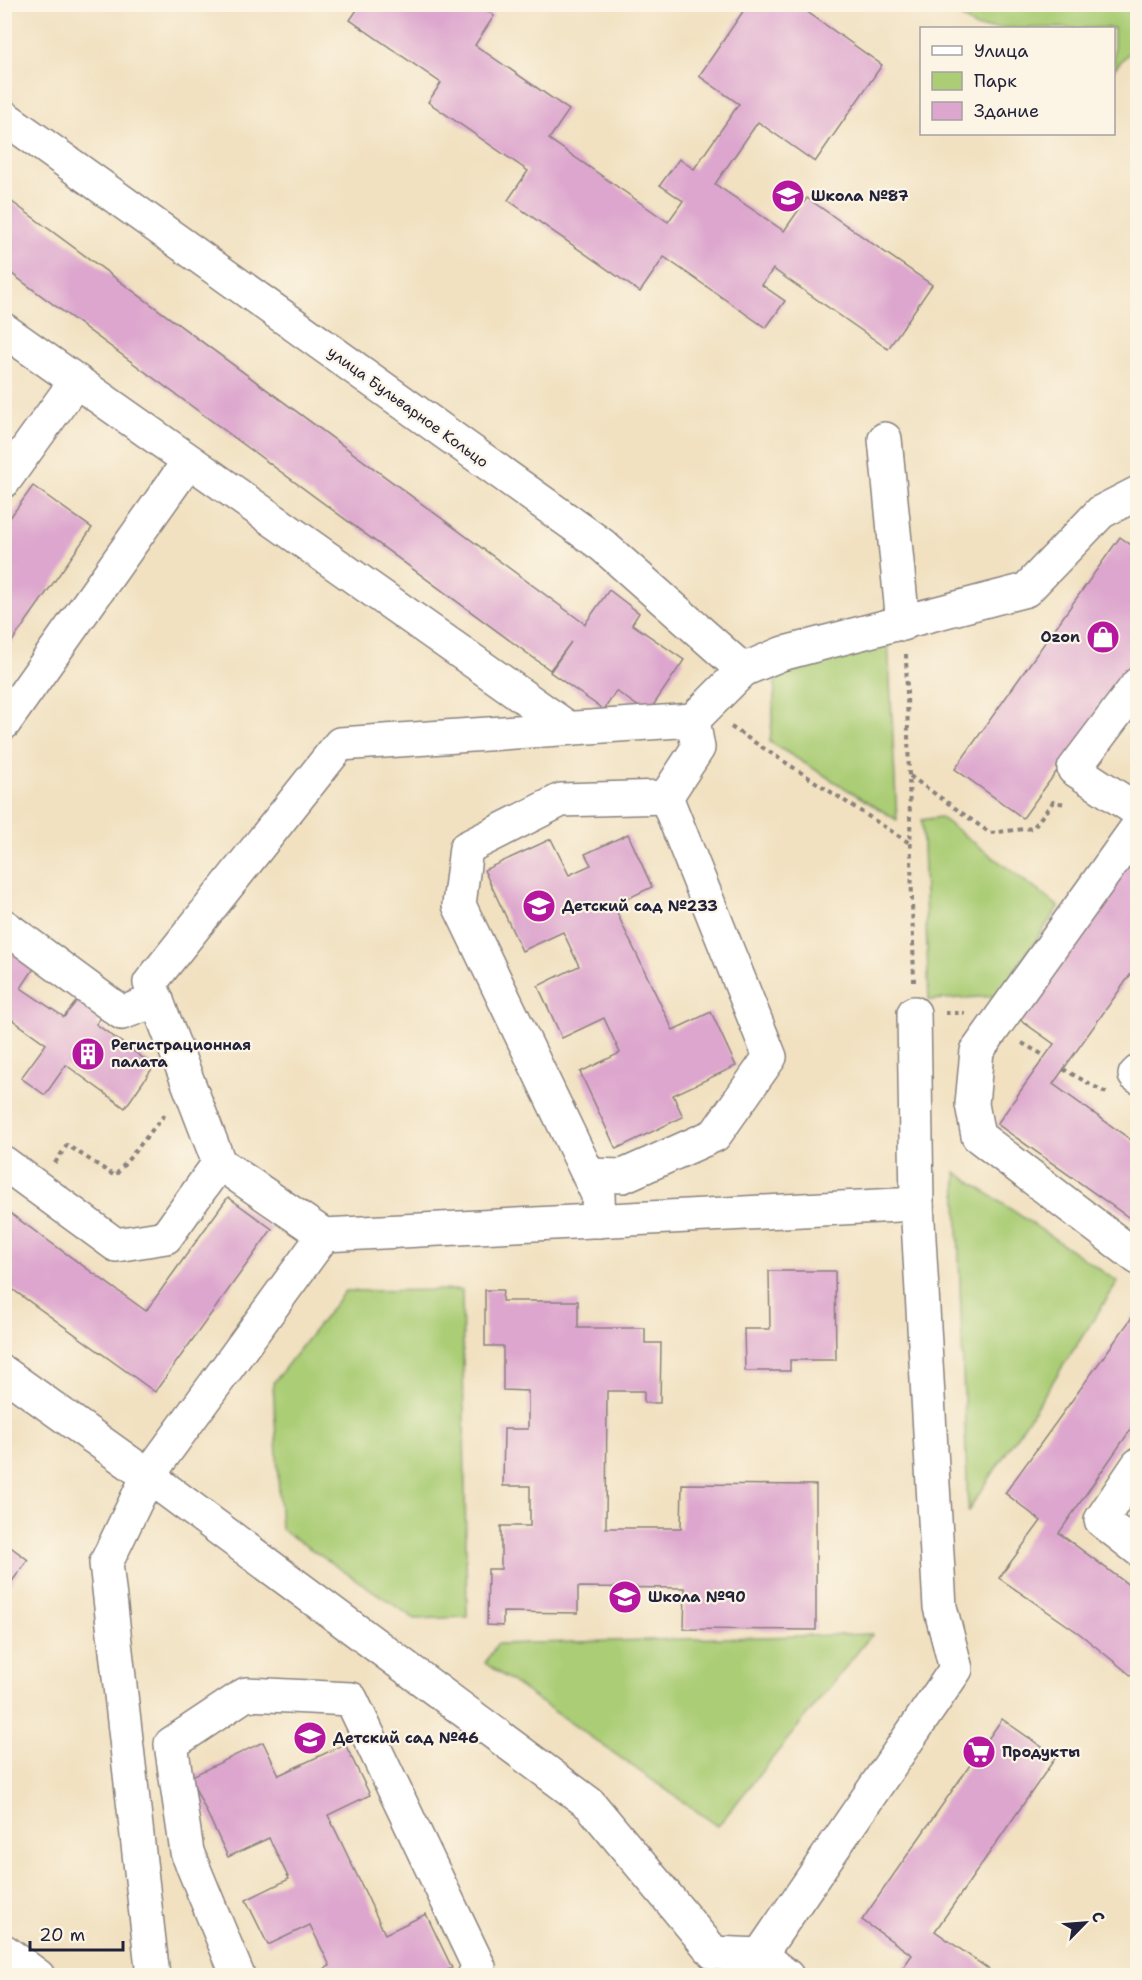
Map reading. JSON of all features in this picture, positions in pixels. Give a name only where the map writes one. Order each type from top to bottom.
[{"type":"street","name":"улица Бульварное Кольцо","points":[[4,117],[602,545],[743,670]]},
{"type":"street","points":[[4,330],[568,728]]},
{"type":"street","points":[[4,481],[76,381]]},
{"type":"street","points":[[885,439],[903,624]]},
{"type":"street","points":[[4,723],[189,461]]},
{"type":"street","points":[[917,1204],[324,1235],[219,1163],[150,983],[340,744],[568,728],[698,714],[743,670],[781,654],[903,624],[1026,590],[1101,512],[1137,493]]},
{"type":"street","points":[[1137,684],[1074,769],[1137,811]]},
{"type":"street","points":[[666,797],[698,748],[698,714]]},
{"type":"street","points":[[599,1221],[598,1195],[459,905],[466,848],[561,800],[666,797]]},
{"type":"street","points":[[589,1175],[623,1176],[715,1135],[770,1056],[666,797]]},
{"type":"street","points":[[1137,826],[977,1051],[972,1104],[978,1136],[1137,1258]]},
{"type":"street","points":[[4,926],[122,1013],[157,1000]]},
{"type":"street","points":[[760,1954],[956,1670],[940,1607],[917,1204],[914,1013]]},
{"type":"street","points":[[4,1163],[117,1245],[166,1237],[219,1163]]},
{"type":"street","points":[[153,1976],[106,1563],[148,1476],[324,1235]]},
{"type":"street","points":[[4,1373],[148,1476],[590,1804],[714,1953],[760,1954],[787,1976]]},
{"type":"street","points":[[1137,1465],[1101,1520],[1137,1549]]},
{"type":"street","points":[[238,1976],[187,1852],[171,1744],[246,1694],[351,1699],[478,1967],[474,1976]]},
{"type":"street","points":[[4,1951],[38,1976]]},
{"type":"path","points":[[903,624],[908,668],[914,1013],[1003,1012]]},
{"type":"path","points":[[698,714],[911,844]]},
{"type":"path","points":[[910,776],[990,833],[1033,828],[1053,802],[1074,805]]},
{"type":"path","points":[[1063,1070],[1113,1097],[1137,1075]]},
{"type":"path","points":[[39,1189],[67,1144],[115,1176],[189,1085]]},
{"type":"green space","points":[[945,5],[1137,5],[1137,44],[1115,68],[1115,27],[975,27]]},
{"type":"green space","points":[[888,639],[897,820],[770,742],[776,677]]},
{"type":"green space","points":[[940,817],[1059,907],[997,996],[929,1000],[922,820]]},
{"type":"green space","points":[[956,1172],[1118,1282],[968,1511]]},
{"type":"green space","points":[[462,1290],[467,1617],[415,1619],[281,1529],[273,1383],[345,1291]]},
{"type":"green space","points":[[872,1634],[718,1826],[485,1663],[497,1644]]},
{"type":"building","points":[[361,4],[478,4],[494,16],[475,45],[569,110],[549,139],[668,222],[683,201],[660,185],[679,159],[694,169],[739,104],[699,76],[748,4],[796,4],[882,65],[815,162],[758,122],[715,184],[784,231],[807,198],[932,285],[888,349],[773,269],[762,285],[785,301],[766,328],[664,257],[640,292],[508,200],[528,171],[428,102],[441,83],[350,20]]},
{"type":"building","points":[[4,196],[585,624],[609,590],[639,613],[632,624],[684,660],[648,713],[616,691],[604,710],[550,672],[571,642],[550,670],[4,268]]},
{"type":"building","points":[[33,486],[92,528],[4,653],[4,526]]},
{"type":"building","points":[[1120,537],[1138,550],[1138,659],[1023,818],[955,769]]},
{"type":"building","points":[[628,834],[652,887],[614,905],[623,926],[673,1030],[711,1012],[736,1066],[673,1095],[683,1117],[616,1149],[580,1072],[620,1053],[604,1018],[562,1038],[538,986],[579,966],[563,932],[522,951],[484,870],[551,839],[569,875],[591,865],[585,854]]},
{"type":"building","points":[[1138,845],[1138,964],[1053,1084],[1138,1145],[1138,1224],[997,1124],[1054,1044],[1016,1017]]},
{"type":"building","name":"Регистрационная палата","points":[[12,947],[37,964],[21,988],[64,1017],[79,998],[103,1014],[96,1024],[154,1066],[125,1108],[66,1065],[45,1095],[21,1078],[46,1044],[7,1016],[4,1020],[4,959]]},
{"type":"building","points":[[228,1197],[272,1229],[155,1392],[4,1283],[4,1209],[146,1311]]},
{"type":"building","points":[[769,1271],[835,1271],[836,1360],[790,1360],[790,1371],[745,1371],[744,1329],[770,1329]]},
{"type":"building","points":[[485,1290],[503,1290],[502,1301],[578,1301],[578,1328],[645,1328],[645,1343],[661,1343],[660,1403],[644,1403],[644,1391],[607,1391],[606,1528],[681,1528],[682,1484],[816,1485],[816,1630],[684,1629],[685,1588],[578,1587],[578,1613],[503,1612],[503,1626],[487,1625],[488,1569],[501,1569],[501,1526],[530,1526],[530,1486],[503,1486],[504,1429],[528,1429],[528,1391],[503,1390],[503,1346],[485,1346]]},
{"type":"building","points":[[1138,1309],[1138,1419],[1059,1533],[1138,1592],[1138,1681],[1080,1634],[999,1578],[1041,1521],[1005,1493]]},
{"type":"building","points":[[4,1542],[28,1560],[4,1592]]},
{"type":"building","points":[[1002,1719],[1056,1757],[935,1931],[998,1976],[897,1976],[912,1955],[862,1920]]},
{"type":"building","points":[[263,1742],[279,1775],[345,1744],[370,1795],[328,1815],[385,1934],[426,1914],[452,1968],[437,1976],[310,1976],[330,1966],[310,1925],[268,1945],[246,1900],[289,1879],[269,1838],[228,1857],[190,1777]]},
{"type":"place","name":"Школа №87","points":[[788,196]]},
{"type":"place","name":"Ozon","points":[[1103,637]]},
{"type":"place","name":"Детский сад №233","points":[[539,906]]},
{"type":"place","name":"Регистрационная палата","points":[[88,1054]]},
{"type":"place","name":"Школа №90","points":[[625,1597]]},
{"type":"place","name":"Детский сад №46","points":[[310,1738]]},
{"type":"place","name":"Продукты","points":[[979,1752]]}]
